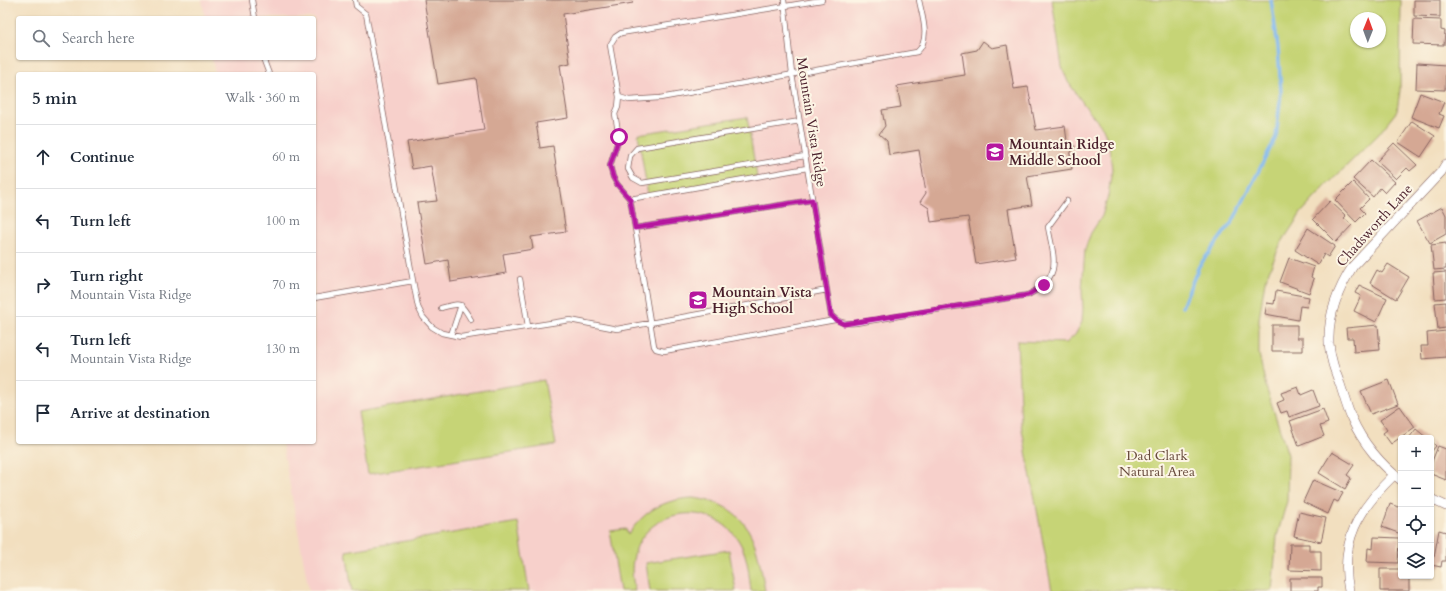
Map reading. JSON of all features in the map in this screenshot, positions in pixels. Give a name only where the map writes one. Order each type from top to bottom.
[{"type":"street","name":"Chadsworth Lane","points":[[1397,477],[1373,453],[1352,419],[1331,356],[1329,343],[1331,321],[1337,295],[1345,278],[1353,266],[1443,174],[1446,164]]},
{"type":"street","points":[[1349,591],[1346,563],[1351,538],[1361,513],[1376,492],[1397,477]]},
{"type":"street","points":[[1434,500],[1446,506]]},
{"type":"lane","points":[[252,0],[255,16]]},
{"type":"lane","points":[[355,0],[356,6],[366,14],[418,307],[423,317],[432,327],[442,333],[461,337],[570,320],[617,329],[827,290]]},
{"type":"lane","name":"Mountain Vista Ridge","points":[[784,0],[792,74],[812,200],[831,315],[836,320]]},
{"type":"lane","points":[[822,0],[621,33],[615,37],[610,45],[619,97],[618,107],[615,114],[619,137],[610,166],[617,184],[630,199],[654,346],[656,349],[664,350],[836,320],[844,324],[856,323],[1028,295],[1036,291],[1047,282],[1053,271],[1054,261],[1048,227],[1067,201]]},
{"type":"lane","points":[[619,97],[629,100],[660,98],[917,52],[922,48],[925,37],[919,0]]},
{"type":"lane","points":[[264,60],[268,72]]},
{"type":"lane","points":[[800,121],[637,148],[630,156],[628,169],[633,178],[642,183],[805,156]]},
{"type":"lane","points":[[630,199],[807,168]]},
{"type":"lane","points":[[635,228],[812,200]]},
{"type":"lane","points":[[520,279],[528,326]]},
{"type":"lane","points":[[316,298],[413,281]]},
{"type":"lane","points":[[441,308],[458,304],[461,305]]},
{"type":"lane","points":[[451,336],[461,305]]},
{"type":"lane","points":[[461,305],[471,320]]},
{"type":"shaded area","name":"Mountain Vista High School","points":[[202,0],[1052,0],[1062,67],[1068,82],[1103,128],[1109,145],[1112,169],[1108,196],[1102,216],[1091,233],[1083,270],[1082,322],[1075,335],[1066,343],[1017,341],[1021,424],[1052,591],[309,591],[282,444],[316,444],[316,72],[215,72],[212,60],[316,60],[316,16],[205,16]]},
{"type":"green space","name":"Dad Clark Natural Area","points":[[1052,0],[1401,0],[1400,90],[1397,111],[1378,135],[1301,213],[1280,245],[1265,281],[1259,319],[1259,354],[1266,387],[1288,455],[1287,501],[1277,536],[1272,591],[1052,591],[1021,424],[1017,341],[1066,343],[1075,335],[1082,322],[1082,291],[1085,249],[1091,233],[1102,216],[1108,196],[1112,169],[1109,145],[1103,128],[1068,82],[1062,67]]},
{"type":"green space","points":[[747,117],[757,177],[648,195],[638,134]]},
{"type":"green space","points":[[544,380],[556,445],[368,474],[358,412]]},
{"type":"green space","points":[[693,498],[712,502],[728,509],[739,518],[748,529],[759,557],[765,591],[751,591],[748,566],[743,548],[728,528],[714,519],[697,514],[680,514],[664,519],[650,529],[639,542],[632,564],[635,591],[620,591],[610,531],[626,529],[628,535],[641,519],[656,508],[673,501]]},
{"type":"green space","points":[[518,522],[529,591],[352,591],[346,551]]},
{"type":"green space","points":[[729,550],[736,591],[650,591],[646,563]]},
{"type":"building","points":[[424,0],[632,0],[633,3],[563,14],[570,63],[560,65],[568,118],[536,123],[540,148],[553,146],[566,232],[531,237],[533,249],[503,254],[506,273],[451,282],[448,260],[427,264],[417,203],[437,201],[431,166],[412,169],[407,142],[484,130],[476,78],[438,84]]},
{"type":"building","points":[[1414,0],[1440,0],[1440,17],[1414,16]]},
{"type":"building","points":[[1414,19],[1441,20],[1441,30],[1445,31],[1444,45],[1413,44]]},
{"type":"building","name":"Mountain Ridge Middle School","points":[[983,41],[992,48],[1007,45],[1014,89],[1028,87],[1036,130],[1065,126],[1067,141],[1075,146],[1070,154],[1072,169],[1027,176],[1032,205],[1008,209],[1016,258],[976,264],[968,217],[931,222],[929,208],[920,202],[926,193],[919,150],[889,155],[887,141],[879,134],[885,126],[882,110],[901,107],[897,86],[965,75],[962,53],[977,50]]},
{"type":"building","points":[[1417,63],[1446,65],[1445,90],[1416,89]]},
{"type":"building","points":[[1420,93],[1444,102],[1439,114],[1444,116],[1439,128],[1411,117]]},
{"type":"building","points":[[1412,121],[1435,136],[1421,157],[1398,142]]},
{"type":"building","points":[[1394,143],[1417,165],[1410,171],[1407,168],[1396,179],[1377,161]]},
{"type":"building","points":[[1371,160],[1395,182],[1385,193],[1380,188],[1373,197],[1353,179]]},
{"type":"building","points":[[1353,182],[1369,199],[1360,208],[1365,213],[1356,222],[1335,200]]},
{"type":"building","points":[[1330,201],[1346,216],[1344,218],[1352,225],[1336,242],[1313,219]]},
{"type":"building","points":[[1442,207],[1446,215],[1446,234],[1430,243],[1417,221]]},
{"type":"building","points":[[1308,228],[1335,246],[1328,257],[1324,254],[1318,265],[1295,250]]},
{"type":"building","points":[[1446,243],[1446,269],[1434,270],[1431,245]]},
{"type":"building","points":[[1289,258],[1314,267],[1311,277],[1314,279],[1309,293],[1280,282]]},
{"type":"building","points":[[1388,264],[1409,277],[1396,299],[1370,283],[1377,270],[1382,273]]},
{"type":"building","points":[[1446,272],[1446,298],[1435,299],[1433,273]]},
{"type":"building","points":[[1359,285],[1387,298],[1376,322],[1354,311],[1361,296],[1355,293]]},
{"type":"building","points":[[1276,291],[1309,297],[1307,307],[1300,306],[1298,320],[1265,314],[1267,303],[1274,304]]},
{"type":"building","points":[[1446,302],[1446,328],[1438,329],[1435,303]]},
{"type":"building","points":[[1272,325],[1297,325],[1297,338],[1303,338],[1303,351],[1272,351]]},
{"type":"building","points":[[1378,325],[1380,350],[1354,352],[1353,338],[1347,338],[1346,328]]},
{"type":"building","points":[[1446,331],[1446,357],[1422,359],[1421,346],[1428,346],[1427,333]]},
{"type":"building","points":[[1389,380],[1398,404],[1371,414],[1361,391]]},
{"type":"building","points":[[1298,387],[1301,395],[1313,390],[1319,406],[1289,417],[1287,411],[1281,413],[1277,403],[1284,400],[1281,393]]},
{"type":"building","points":[[1400,406],[1415,427],[1404,435],[1398,435],[1398,439],[1391,444],[1383,433],[1387,430],[1380,420]]},
{"type":"building","points":[[1323,409],[1328,423],[1320,426],[1324,436],[1299,446],[1290,421]]},
{"type":"building","points":[[1416,429],[1423,435],[1411,435]]},
{"type":"building","points":[[1438,446],[1446,449],[1446,480],[1434,475],[1434,456]]},
{"type":"building","points":[[1332,452],[1354,465],[1347,475],[1351,478],[1345,489],[1319,473]]},
{"type":"building","points":[[1313,480],[1343,493],[1338,502],[1334,500],[1328,514],[1303,502]]},
{"type":"building","points":[[1390,504],[1398,507],[1398,533],[1382,527]]},
{"type":"building","points":[[1299,512],[1326,518],[1321,542],[1294,536]]},
{"type":"building","points":[[1439,530],[1446,532],[1446,561],[1442,561],[1441,567],[1434,566]]},
{"type":"building","points":[[1374,537],[1398,538],[1398,563],[1367,562],[1368,548],[1373,549]]},
{"type":"building","points":[[1290,544],[1309,544],[1309,551],[1321,551],[1321,571],[1289,570]]},
{"type":"building","points":[[1380,569],[1398,569],[1398,579],[1409,579],[1409,591],[1380,591]]},
{"type":"building","points":[[1290,578],[1322,578],[1322,587],[1318,587],[1318,591],[1290,591]]},
{"type":"waterway","points":[[1182,307],[1199,266],[1233,221],[1276,137],[1281,92],[1278,47],[1271,0]]},
{"type":"place","name":"Mountain Ridge Middle School","points":[[995,152]]},
{"type":"place","name":"Mountain Vista High School","points":[[698,300]]},
{"type":"route","points":[[619,137],[610,166],[617,184],[630,199],[635,228],[812,200],[831,315],[836,320],[844,324],[1028,295],[1044,285]]}]
